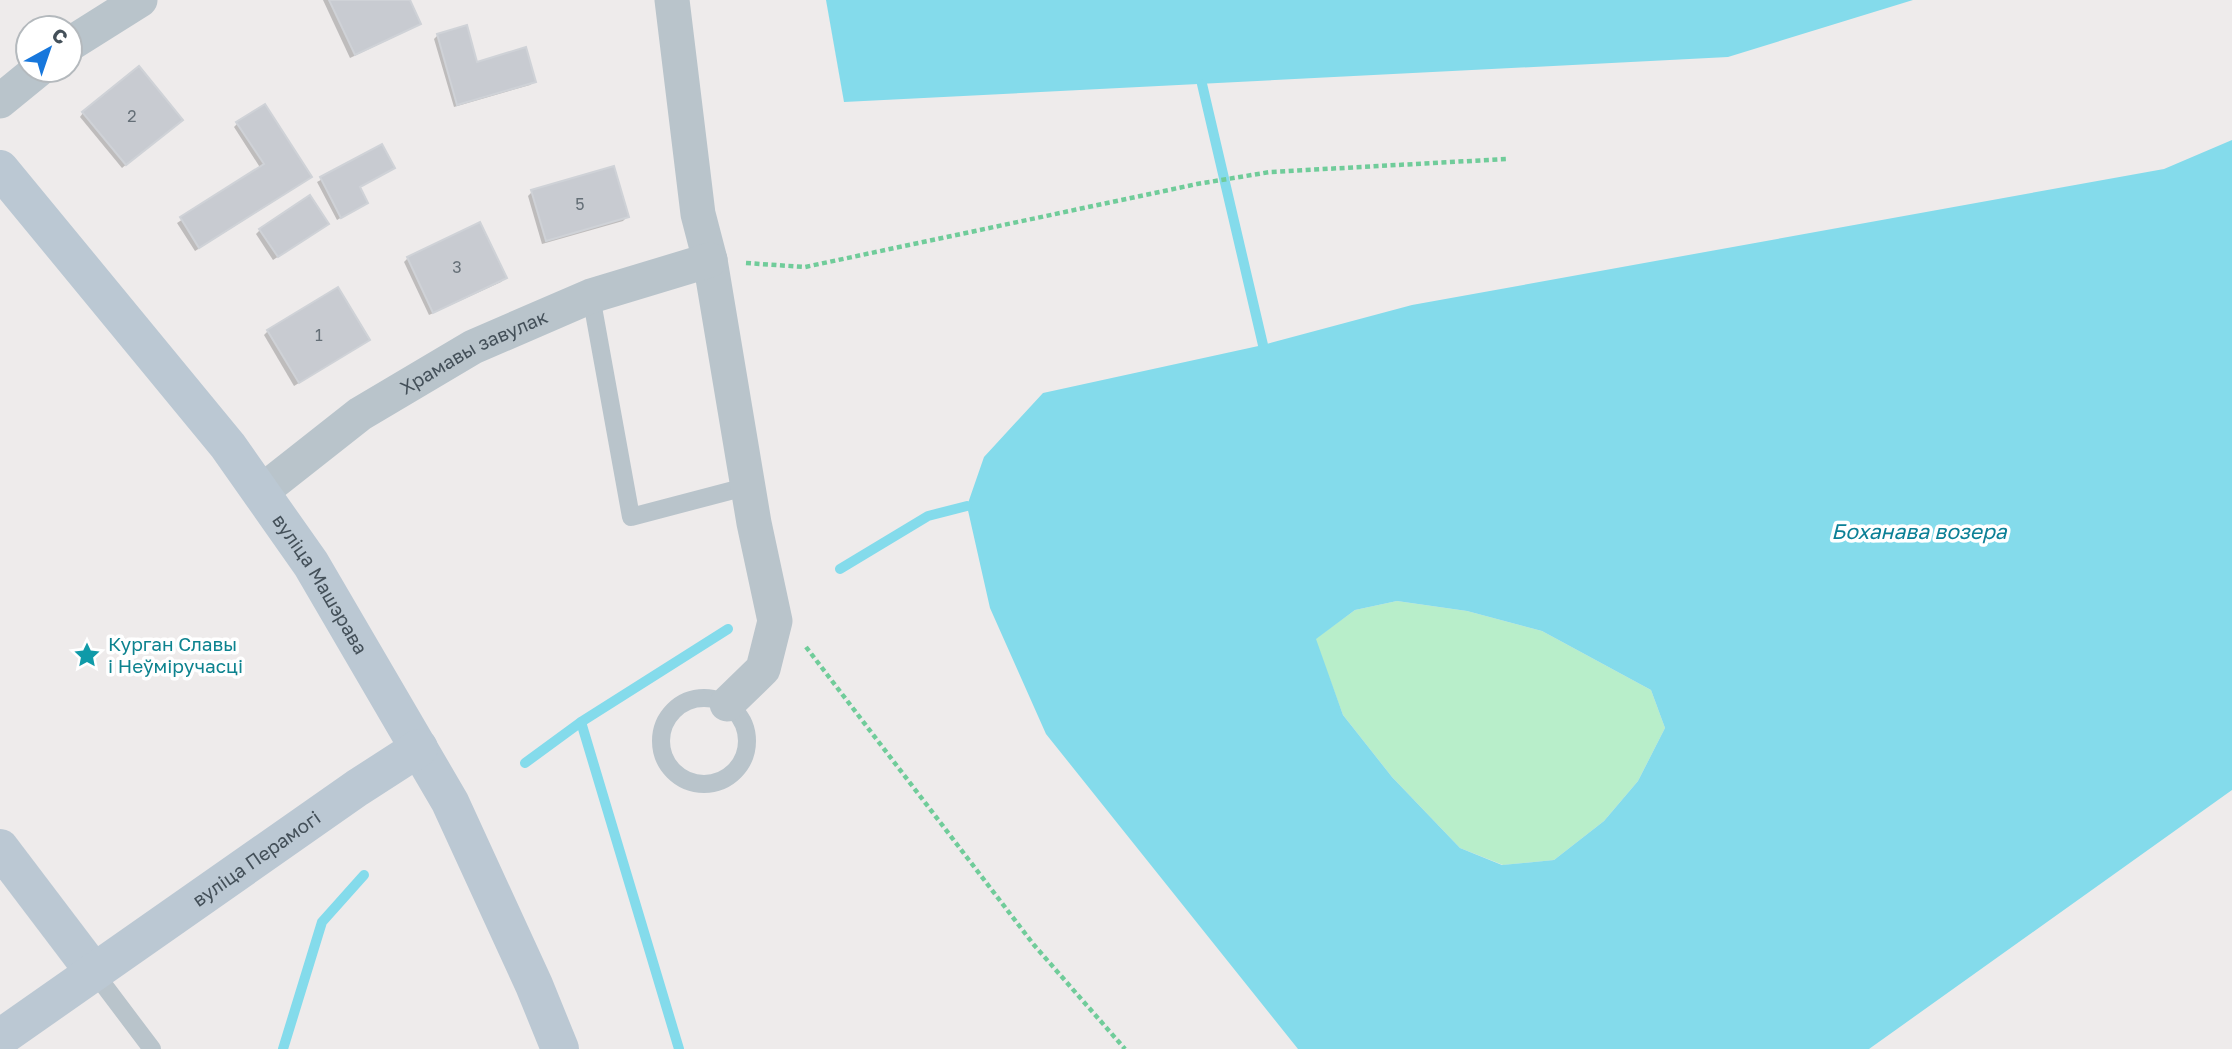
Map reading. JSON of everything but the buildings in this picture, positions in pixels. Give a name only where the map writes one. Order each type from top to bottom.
[{"type":"street","points":[[84,35],[140,0]]},
{"type":"street","points":[[672,0],[698,214],[710,260],[754,523],[775,621],[763,669],[727,704]]},
{"type":"street","points":[[0,101],[21,84]]},
{"type":"street","name":"вуліца Машэрава","points":[[0,169],[228,446],[311,564],[450,802],[534,985],[559,1049]]},
{"type":"street","name":"Храмавы завулак","points":[[261,492],[360,414],[473,347],[591,296],[710,260]]},
{"type":"street","name":"вуліца Перамогі","points":[[0,1038],[419,748]]},
{"type":"street","points":[[0,848],[94,972]]},
{"type":"lane","points":[[591,296],[631,517],[749,486]]},
{"type":"lane","points":[[710,698],[727,704],[740,716],[747,732],[747,749],[740,765],[728,777],[714,783],[698,783],[683,778],[671,768],[664,755],[661,737],[666,721],[677,707],[693,699],[710,698]]},
{"type":"lane","points":[[94,972],[152,1049]]},
{"type":"path","points":[[710,260],[805,267],[1197,184],[1270,172],[1506,159]]},
{"type":"path","points":[[775,621],[810,651],[1034,945],[1125,1049]]},
{"type":"green space","points":[[1397,601],[1467,611],[1542,631],[1651,690],[1665,728],[1638,781],[1604,821],[1554,860],[1503,865],[1460,848],[1392,777],[1343,715],[1315,639],[1355,610]]},
{"type":"water","points":[[826,0],[1913,0],[1728,57],[844,102]]},
{"type":"water","name":"Боханава возера","points":[[2232,140],[2232,790],[1869,1049],[1298,1049],[1046,734],[990,608],[967,506],[984,457],[1043,393],[1263,345],[1412,305],[2164,169]],"holes":[[[1397,601],[1467,611],[1542,631],[1651,690],[1665,728],[1638,781],[1604,821],[1554,860],[1502,865],[1460,848],[1392,777],[1343,715],[1316,639],[1355,610]]]},
{"type":"waterway","points":[[1202,84],[1263,345]]},
{"type":"waterway","points":[[840,569],[928,516],[967,506]]},
{"type":"waterway","points":[[525,763],[581,722],[728,629]]},
{"type":"waterway","points":[[581,722],[679,1049]]},
{"type":"waterway","points":[[283,1049],[322,922],[364,875]]},
{"type":"place","name":"Курган Славы і Неўміручасці","points":[[87,655]]}]
